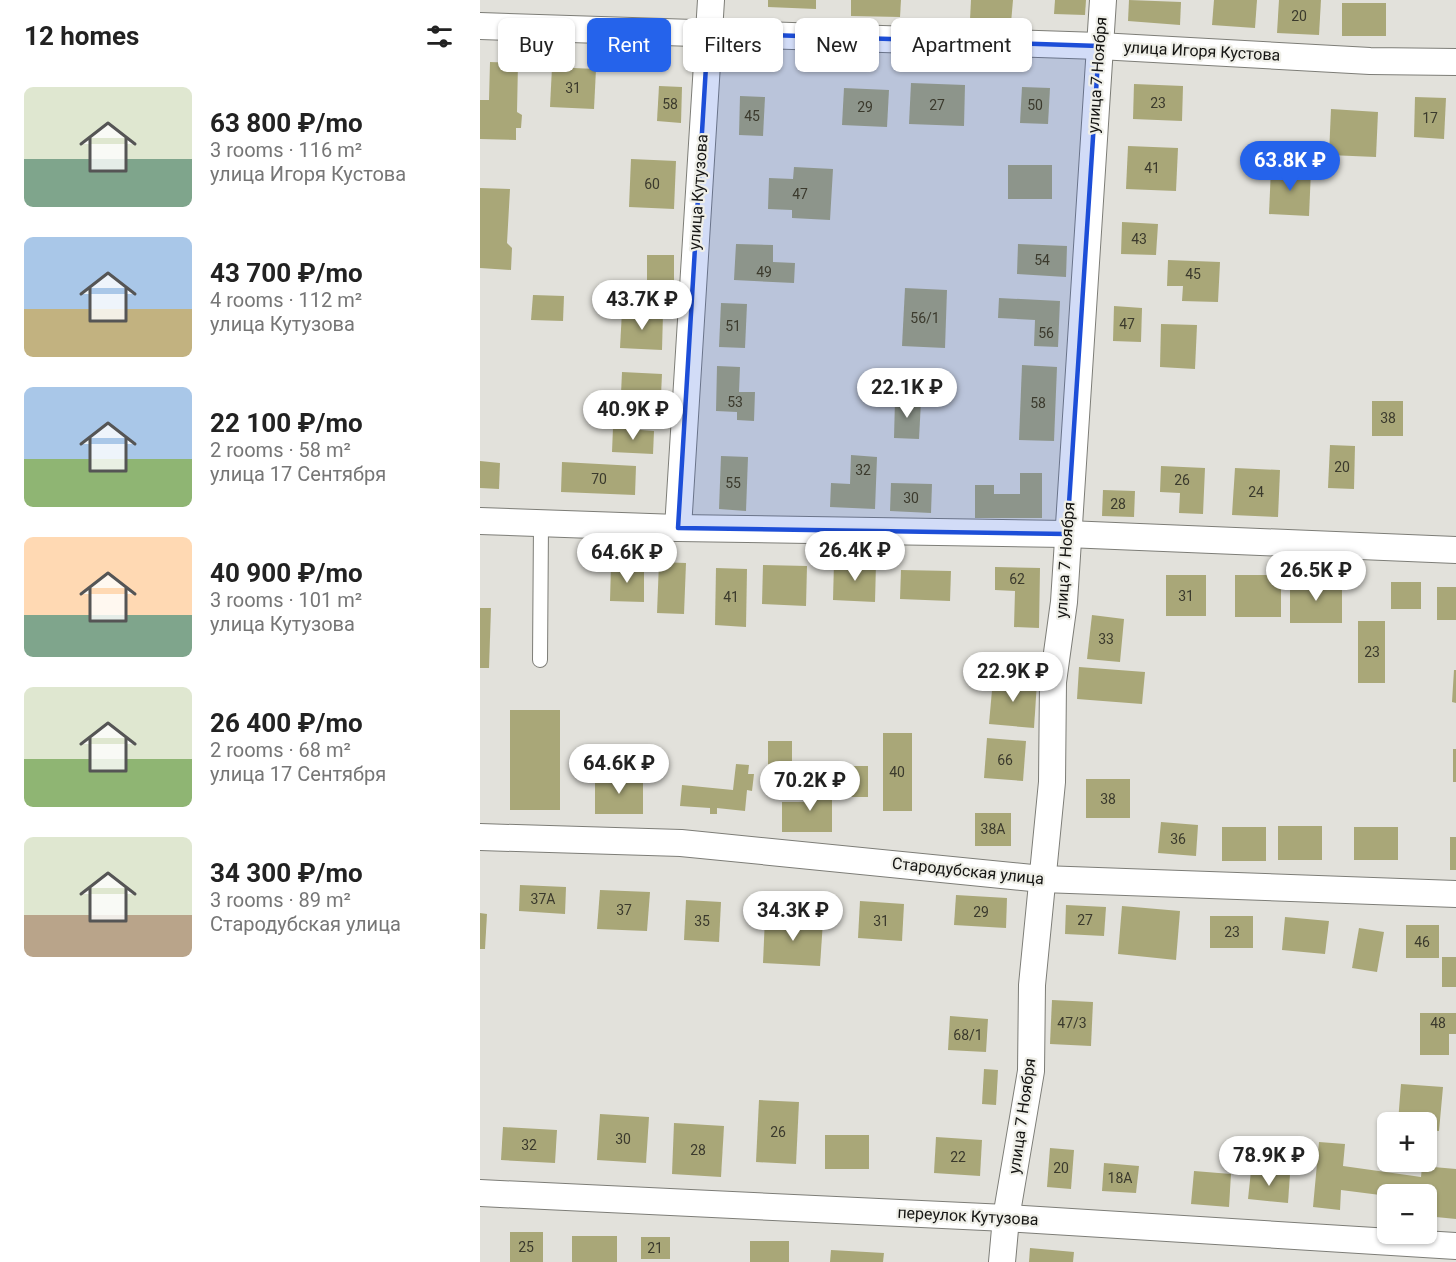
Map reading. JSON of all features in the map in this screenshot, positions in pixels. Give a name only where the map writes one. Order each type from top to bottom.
[{"type":"street","name":"улица Кутузова","points":[[709,18],[711,0]]},
{"type":"street","name":"улица 7 Ноября","points":[[1002,1262],[1006,1218],[1031,1071],[1032,985],[1052,782],[1053,682],[1064,602],[1103,0]]},
{"type":"street","name":"улица Игоря Кустова","points":[[480,26],[683,32]]},
{"type":"street","name":"улица Игоря Кустова","points":[[783,35],[1099,46],[1370,61],[1456,62]]},
{"type":"street","name":"улица Кутузова","points":[[678,528],[706,72]]},
{"type":"street","points":[[480,521],[678,528],[1068,534],[1456,550]]},
{"type":"street","name":"Стародубская улица","points":[[480,837],[681,843],[1042,879],[1456,894]]},
{"type":"street","name":"переулок Кутузова","points":[[480,1194],[1006,1218],[1456,1246]]},
{"type":"lane","points":[[540,660],[541,523]]},
{"type":"highlighted area","points":[[708,33],[1099,46],[1067,534],[678,528]]},
{"type":"building","points":[[768,0],[816,0],[816,9],[768,7]]},
{"type":"building","points":[[851,0],[901,0],[900,17],[851,16]]},
{"type":"building","points":[[971,0],[1013,0],[1011,18],[970,18]]},
{"type":"building","points":[[1055,0],[1086,0],[1085,15],[1054,14]]},
{"type":"building","points":[[1129,0],[1181,2],[1180,25],[1128,21]]},
{"type":"building","points":[[1214,0],[1257,0],[1255,28],[1212,25]]},
{"type":"building","points":[[1279,0],[1321,0],[1319,35],[1277,33]]},
{"type":"building","points":[[1342,3],[1386,3],[1386,36],[1342,36]]},
{"type":"building","points":[[490,62],[498,62],[498,72],[518,72],[517,112],[522,115],[521,128],[516,128],[516,140],[480,139],[480,100],[489,100]]},
{"type":"building","points":[[575,68],[596,72],[594,109],[550,107],[552,72],[575,72]]},
{"type":"building","points":[[911,83],[965,85],[964,126],[909,124]]},
{"type":"building","points":[[1134,84],[1183,86],[1182,121],[1133,119]]},
{"type":"building","points":[[659,86],[682,87],[681,123],[657,121]]},
{"type":"building","points":[[1022,87],[1050,88],[1048,124],[1020,123]]},
{"type":"building","points":[[844,88],[889,90],[887,127],[842,125]]},
{"type":"building","points":[[740,96],[765,97],[763,136],[739,135]]},
{"type":"building","points":[[1415,97],[1446,98],[1444,139],[1414,137]]},
{"type":"building","points":[[1331,109],[1378,112],[1376,157],[1329,155]]},
{"type":"building","points":[[1128,146],[1178,148],[1176,191],[1126,189]]},
{"type":"building","points":[[631,159],[676,161],[674,209],[629,207]]},
{"type":"building","points":[[1008,165],[1052,165],[1052,199],[1008,199]]},
{"type":"building","points":[[794,167],[833,169],[830,220],[792,218],[792,210],[768,209],[769,178],[793,179]]},
{"type":"building","points":[[1271,168],[1311,170],[1309,216],[1269,214]]},
{"type":"building","points":[[480,188],[510,189],[507,243],[512,248],[511,270],[480,268]]},
{"type":"building","points":[[1122,222],[1158,224],[1156,255],[1121,254]]},
{"type":"building","points":[[736,244],[773,245],[773,262],[795,263],[794,283],[734,280]]},
{"type":"building","points":[[1018,244],[1067,246],[1066,277],[1017,274]]},
{"type":"building","points":[[647,255],[674,255],[674,281],[647,280]]},
{"type":"building","points":[[1168,260],[1220,262],[1218,302],[1182,301],[1183,286],[1167,286]]},
{"type":"building","points":[[905,288],[947,290],[945,348],[902,346]]},
{"type":"building","points":[[533,295],[564,296],[563,321],[531,320]]},
{"type":"building","points":[[999,298],[1060,301],[1058,347],[1034,346],[1035,320],[998,318]]},
{"type":"building","points":[[721,303],[747,304],[745,348],[719,347]]},
{"type":"building","points":[[1114,306],[1142,308],[1141,342],[1113,341]]},
{"type":"building","points":[[622,311],[663,313],[662,350],[620,348]]},
{"type":"building","points":[[1161,324],[1197,325],[1195,369],[1160,367]]},
{"type":"building","points":[[1022,365],[1057,367],[1054,441],[1019,440]]},
{"type":"building","points":[[717,366],[740,367],[739,392],[755,392],[754,421],[737,420],[737,412],[716,411]]},
{"type":"building","points":[[622,372],[662,374],[660,416],[620,415]]},
{"type":"building","points":[[895,400],[921,401],[919,439],[894,438]]},
{"type":"building","points":[[1372,401],[1403,401],[1403,436],[1372,436]]},
{"type":"building","points":[[613,428],[654,431],[653,454],[612,452]]},
{"type":"building","points":[[1330,445],[1355,446],[1354,489],[1328,488]]},
{"type":"building","points":[[851,455],[877,457],[875,509],[830,507],[831,483],[850,484]]},
{"type":"building","points":[[721,456],[748,457],[746,511],[719,509]]},
{"type":"building","points":[[480,461],[500,463],[499,489],[480,488]]},
{"type":"building","points":[[562,462],[636,466],[635,495],[561,492]]},
{"type":"building","points":[[1161,466],[1205,468],[1203,514],[1179,513],[1180,493],[1160,492]]},
{"type":"building","points":[[1235,468],[1280,470],[1278,517],[1232,515]]},
{"type":"building","points":[[1020,473],[1042,473],[1042,518],[975,518],[975,485],[994,485],[994,494],[1020,494]]},
{"type":"building","points":[[891,483],[932,484],[931,513],[890,511]]},
{"type":"building","points":[[1103,490],[1135,491],[1134,517],[1102,516]]},
{"type":"building","points":[[659,562],[686,563],[684,614],[657,613]]},
{"type":"building","points":[[834,562],[876,563],[875,602],[833,600]]},
{"type":"building","points":[[763,565],[807,566],[806,606],[762,604]]},
{"type":"building","points":[[611,566],[644,567],[644,602],[610,601]]},
{"type":"building","points":[[995,567],[1040,568],[1039,628],[1014,627],[1015,591],[995,590]]},
{"type":"building","points":[[716,568],[747,569],[746,627],[715,625]]},
{"type":"building","points":[[901,570],[951,571],[950,601],[900,599]]},
{"type":"building","points":[[1166,575],[1206,575],[1206,616],[1166,616]]},
{"type":"building","points":[[1235,575],[1281,575],[1281,617],[1235,617]]},
{"type":"building","points":[[1290,580],[1342,580],[1342,623],[1290,623]]},
{"type":"building","points":[[1391,582],[1421,582],[1421,609],[1391,609]]},
{"type":"building","points":[[1437,587],[1456,587],[1456,620],[1437,620]]},
{"type":"building","points":[[480,608],[491,608],[489,668],[480,668]]},
{"type":"building","points":[[1092,615],[1124,619],[1120,662],[1087,659]]},
{"type":"building","points":[[1358,621],[1385,621],[1385,683],[1358,683]]},
{"type":"building","points":[[1079,667],[1145,672],[1142,704],[1077,699]]},
{"type":"building","points":[[1454,670],[1456,670],[1456,703],[1452,702]]},
{"type":"building","points":[[993,679],[1037,682],[1034,728],[989,724]]},
{"type":"building","points":[[510,710],[560,710],[560,810],[510,810]]},
{"type":"building","points":[[883,733],[912,733],[912,811],[883,811]]},
{"type":"building","points":[[987,738],[1026,741],[1023,781],[984,778]]},
{"type":"building","points":[[768,741],[792,741],[792,780],[768,780]]},
{"type":"building","points":[[1453,749],[1456,749],[1456,782],[1453,782]]},
{"type":"building","points":[[736,764],[749,765],[748,774],[754,774],[752,791],[747,790],[745,811],[717,808],[717,814],[710,814],[710,808],[680,806],[682,785],[733,790]]},
{"type":"building","points":[[840,766],[868,766],[868,797],[840,797]]},
{"type":"building","points":[[595,775],[643,775],[643,814],[595,814]]},
{"type":"building","points":[[1086,779],[1130,779],[1130,818],[1086,818]]},
{"type":"building","points":[[805,786],[832,786],[832,832],[782,832],[782,802],[805,802]]},
{"type":"building","points":[[975,813],[1011,813],[1011,846],[975,846]]},
{"type":"building","points":[[1161,822],[1198,825],[1196,856],[1158,853]]},
{"type":"building","points":[[1278,826],[1322,826],[1322,860],[1278,860]]},
{"type":"building","points":[[1222,827],[1266,827],[1266,861],[1222,861]]},
{"type":"building","points":[[1354,827],[1398,827],[1398,860],[1354,860]]},
{"type":"building","points":[[1450,837],[1456,837],[1456,870],[1450,870]]},
{"type":"building","points":[[520,885],[566,887],[565,914],[519,911]]},
{"type":"building","points":[[600,890],[650,892],[647,931],[597,929]]},
{"type":"building","points":[[956,895],[1007,898],[1006,928],[954,925]]},
{"type":"building","points":[[686,900],[721,902],[719,942],[684,940]]},
{"type":"building","points":[[860,901],[904,904],[902,941],[858,938]]},
{"type":"building","points":[[1066,905],[1106,907],[1104,936],[1065,934]]},
{"type":"building","points":[[1122,906],[1180,911],[1176,960],[1118,954]]},
{"type":"building","points":[[480,913],[487,914],[485,949],[480,949]]},
{"type":"building","points":[[1210,916],[1253,916],[1253,948],[1210,948]]},
{"type":"building","points":[[765,917],[823,921],[820,966],[763,963]]},
{"type":"building","points":[[1285,917],[1329,921],[1325,954],[1282,950]]},
{"type":"building","points":[[1406,925],[1439,925],[1439,958],[1406,958]]},
{"type":"building","points":[[1359,928],[1384,932],[1377,972],[1352,968]]},
{"type":"building","points":[[1442,957],[1456,957],[1456,987],[1442,987]]},
{"type":"building","points":[[1052,1000],[1093,1002],[1091,1046],[1050,1044]]},
{"type":"building","points":[[1420,1013],[1456,1013],[1456,1034],[1449,1034],[1449,1055],[1420,1055]]},
{"type":"building","points":[[950,1016],[988,1019],[986,1052],[948,1050]]},
{"type":"building","points":[[984,1069],[998,1070],[996,1105],[982,1104]]},
{"type":"building","points":[[1401,1084],[1443,1087],[1439,1131],[1437,1131],[1437,1112],[1399,1112]]},
{"type":"building","points":[[759,1100],[799,1102],[796,1164],[756,1162]]},
{"type":"building","points":[[600,1114],[649,1117],[646,1163],[597,1160]]},
{"type":"building","points":[[674,1123],[724,1126],[721,1177],[672,1174]]},
{"type":"building","points":[[503,1127],[557,1130],[555,1163],[501,1160]]},
{"type":"building","points":[[825,1135],[869,1135],[869,1169],[825,1169]]},
{"type":"building","points":[[936,1137],[982,1140],[980,1176],[934,1173]]},
{"type":"building","points":[[1319,1142],[1345,1144],[1343,1166],[1421,1177],[1421,1172],[1437,1172],[1437,1167],[1456,1169],[1456,1219],[1437,1217],[1437,1184],[1377,1184],[1377,1195],[1341,1190],[1340,1210],[1313,1207]]},
{"type":"building","points":[[1050,1148],[1074,1150],[1071,1189],[1047,1187]]},
{"type":"building","points":[[1104,1163],[1139,1166],[1136,1193],[1102,1191]]},
{"type":"building","points":[[1194,1171],[1231,1174],[1229,1207],[1191,1204]]},
{"type":"building","points":[[1251,1171],[1290,1174],[1288,1203],[1248,1199]]},
{"type":"building","points":[[510,1232],[543,1232],[543,1262],[510,1262]]},
{"type":"building","points":[[572,1236],[617,1236],[617,1262],[572,1262]]},
{"type":"building","points":[[641,1237],[670,1237],[670,1259],[641,1259]]},
{"type":"building","points":[[750,1241],[789,1241],[789,1262],[750,1262]]},
{"type":"building","points":[[1030,1248],[1074,1252],[1073,1262],[1029,1262]]},
{"type":"building","points":[[831,1250],[884,1253],[883,1262],[830,1262]]}]
